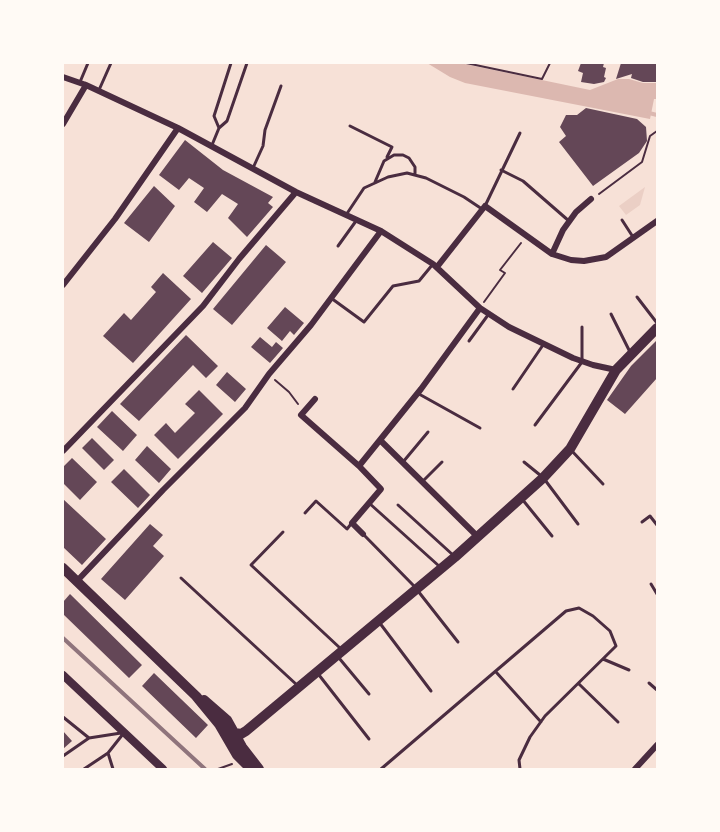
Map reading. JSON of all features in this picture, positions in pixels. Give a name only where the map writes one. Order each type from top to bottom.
[{"type":"main road","points":[[235,733],[241,734],[246,731],[455,557],[543,478],[570,449],[616,370],[657,328]]},
{"type":"main road","points":[[63,568],[196,696],[219,724],[237,755],[251,769]]},
{"type":"main road","points":[[63,579],[77,581]]},
{"type":"main road","points":[[196,696],[221,714],[259,769]]},
{"type":"street","points":[[63,77],[178,128],[296,192],[381,231],[435,266],[480,308],[509,327],[582,362],[616,370]]},
{"type":"street","points":[[63,124],[82,84]]},
{"type":"street","points":[[63,285],[115,219],[178,128]]},
{"type":"street","points":[[63,451],[203,306],[239,259],[296,192]]},
{"type":"street","points":[[552,254],[562,230],[591,199]]},
{"type":"street","points":[[435,266],[483,207],[552,254],[572,260],[597,260],[606,257],[657,221]]},
{"type":"street","points":[[77,581],[245,408],[381,231]]},
{"type":"street","points":[[359,466],[418,393],[480,308]]},
{"type":"street","points":[[315,399],[301,415],[359,466],[381,489],[352,523],[363,534]]},
{"type":"street","points":[[380,440],[478,537]]},
{"type":"street","points":[[63,675],[163,769]]},
{"type":"street","points":[[635,769],[657,745]]},
{"type":"lane","points":[[82,84],[88,63]]},
{"type":"lane","points":[[99,91],[111,63]]},
{"type":"lane","points":[[219,128],[214,116],[231,63]]},
{"type":"lane","points":[[212,145],[219,128],[227,121],[247,63]]},
{"type":"lane","points":[[253,168],[263,146],[265,130],[281,86]]},
{"type":"lane","points":[[350,126],[392,147],[375,182]]},
{"type":"lane","points":[[346,214],[364,188],[394,175],[415,174],[483,207],[520,133]]},
{"type":"lane","points":[[384,161],[394,155],[406,156],[413,163],[415,174]]},
{"type":"lane","points":[[501,170],[523,181],[569,221]]},
{"type":"lane","points":[[338,246],[357,220]]},
{"type":"lane","points":[[622,220],[634,238]]},
{"type":"lane","points":[[331,298],[364,322],[393,286],[418,281],[435,266]]},
{"type":"lane","points":[[637,297],[657,323]]},
{"type":"lane","points":[[469,341],[490,314]]},
{"type":"lane","points":[[611,314],[631,354]]},
{"type":"lane","points":[[535,425],[582,362],[582,327]]},
{"type":"lane","points":[[513,389],[543,345]]},
{"type":"lane","points":[[418,393],[480,428]]},
{"type":"lane","points":[[403,462],[429,432]]},
{"type":"lane","points":[[570,449],[603,484]]},
{"type":"lane","points":[[423,481],[442,462]]},
{"type":"lane","points":[[524,462],[543,478],[578,524]]},
{"type":"lane","points":[[521,498],[552,536]]},
{"type":"lane","points":[[305,513],[316,501],[347,529],[352,523]]},
{"type":"lane","points":[[369,503],[441,568]]},
{"type":"lane","points":[[398,505],[455,557]]},
{"type":"lane","points":[[642,522],[650,516],[657,525]]},
{"type":"lane","points":[[283,532],[251,565],[339,652],[369,694]]},
{"type":"lane","points":[[363,534],[417,589],[458,642]]},
{"type":"lane","points":[[181,578],[298,686]]},
{"type":"lane","points":[[651,584],[657,594]]},
{"type":"lane","points":[[381,769],[567,611],[579,608],[593,616],[610,631],[616,646],[530,736],[519,760],[520,769]]},
{"type":"lane","points":[[378,621],[431,691]]},
{"type":"lane","points":[[603,659],[630,670]]},
{"type":"lane","points":[[316,671],[369,739]]},
{"type":"lane","points":[[496,671],[541,722]]},
{"type":"lane","points":[[649,683],[657,690]]},
{"type":"lane","points":[[579,684],[618,722]]},
{"type":"lane","points":[[63,717],[89,738]]},
{"type":"lane","points":[[63,756],[89,738],[125,732]]},
{"type":"lane","points":[[84,769],[108,753],[125,732]]},
{"type":"lane","points":[[108,753],[113,769]]},
{"type":"path","points":[[466,63],[542,79],[550,63]]},
{"type":"path","points":[[591,199],[642,162],[650,136],[657,131]]},
{"type":"path","points":[[480,308],[505,273],[500,270],[527,237]]},
{"type":"path","points":[[269,374],[289,392],[304,411]]},
{"type":"shaded area","points":[[427,63],[460,63],[590,90],[618,79],[657,83],[657,99],[654,99],[650,119],[465,83]]},
{"type":"shaded area","points":[[645,187],[640,205],[626,215],[619,206]]},
{"type":"building","points":[[581,63],[604,63],[603,67],[606,68],[604,77],[606,78],[604,82],[594,84],[581,82],[583,73],[578,71]]},
{"type":"building","points":[[621,63],[657,63],[657,82],[643,82],[631,78],[632,74],[616,79]]},
{"type":"building","points":[[586,108],[637,119],[646,127],[647,141],[639,153],[593,186],[559,142],[566,136],[560,127],[566,115],[577,115]]},
{"type":"building","points":[[185,140],[223,170],[273,197],[268,203],[273,207],[247,237],[228,218],[238,204],[222,194],[207,212],[194,202],[204,188],[189,178],[179,190],[159,175]]},
{"type":"building","points":[[154,186],[175,206],[149,242],[124,223]]},
{"type":"building","points":[[213,242],[232,258],[202,293],[183,276]]},
{"type":"building","points":[[266,245],[286,262],[232,325],[213,309]]},
{"type":"building","points":[[163,273],[191,299],[133,363],[103,336],[124,313],[131,320],[156,292],[151,287]]},
{"type":"building","points":[[285,307],[304,323],[294,335],[290,331],[282,341],[267,328]]},
{"type":"building","points":[[186,335],[218,366],[206,378],[193,365],[139,421],[120,404]]},
{"type":"building","points":[[260,337],[272,347],[276,342],[283,348],[270,363],[251,347]]},
{"type":"building","points":[[657,340],[657,378],[625,414],[607,400],[631,366]]},
{"type":"building","points":[[227,372],[246,389],[235,402],[216,385]]},
{"type":"building","points":[[199,390],[223,414],[178,459],[154,435],[166,423],[175,433],[195,413],[185,404]]},
{"type":"building","points":[[112,411],[137,435],[123,451],[97,427]]},
{"type":"building","points":[[92,438],[114,460],[104,470],[82,448]]},
{"type":"building","points":[[147,446],[171,469],[159,483],[135,460]]},
{"type":"building","points":[[72,458],[97,482],[80,500],[63,483],[63,467]]},
{"type":"building","points":[[124,469],[150,495],[138,508],[111,482]]},
{"type":"building","points":[[63,499],[106,539],[82,565],[63,547]]},
{"type":"building","points":[[150,524],[163,535],[153,546],[164,556],[125,600],[101,579]]},
{"type":"building","points":[[70,594],[142,665],[129,678],[63,614],[63,602]]},
{"type":"building","points":[[154,673],[208,725],[196,738],[142,686]]},
{"type":"building","points":[[63,731],[72,741],[63,749]]},
{"type":"waterway","points":[[649,113],[657,115]]},
{"type":"railway","points":[[63,638],[205,769]]}]
